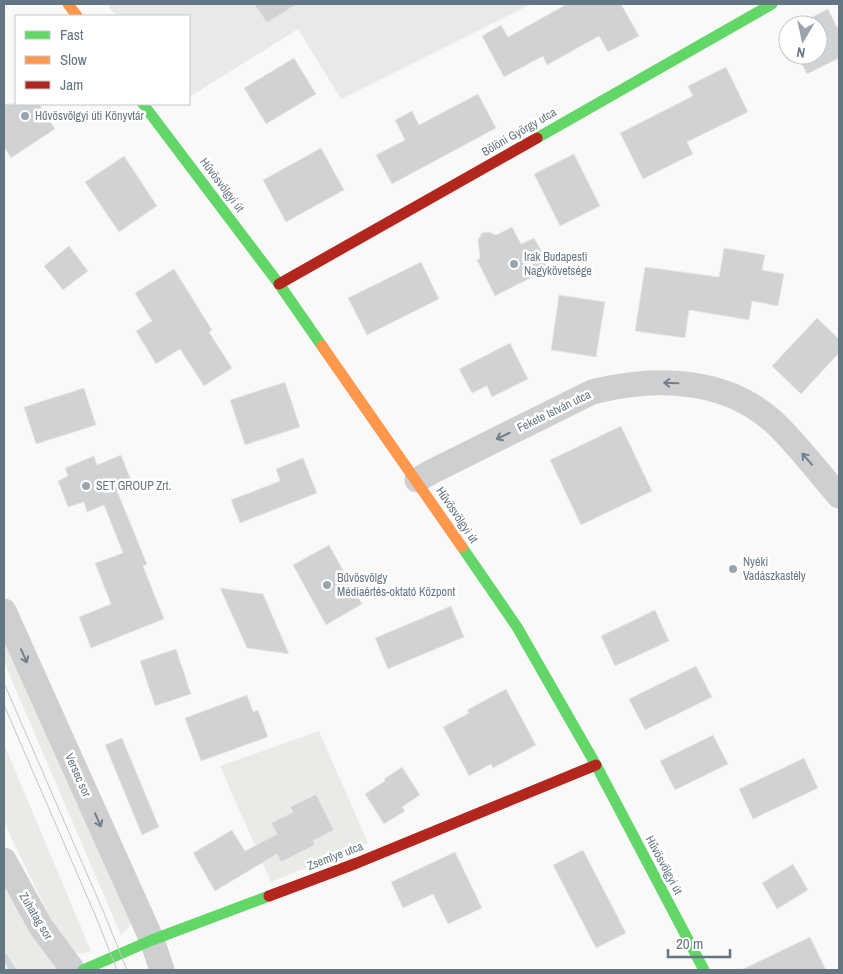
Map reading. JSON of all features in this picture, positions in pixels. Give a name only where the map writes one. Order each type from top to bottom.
[{"type":"street","points":[[68,4],[76,15]]},
{"type":"street","name":"Bölöni György utca","points":[[279,284],[772,4]]},
{"type":"street","name":"Hűvösvölgyi út","points":[[144,105],[279,284],[417,480],[517,627],[596,765],[704,970]]},
{"type":"street","name":"Fekete István utca","points":[[417,480],[592,392],[617,386],[650,382],[683,383],[707,387],[733,395],[756,408],[778,426],[839,496]]},
{"type":"street","name":"Versec sor","points":[[4,611],[152,940],[162,970]]},
{"type":"street","name":"Zsemlye utca","points":[[83,970],[152,940],[357,863],[596,765]]},
{"type":"street","name":"Zuhatag sor","points":[[4,860],[41,927],[73,970]]},
{"type":"shaded area","points":[[107,4],[531,4],[341,99],[298,29],[190,96],[190,15],[115,15]]},
{"type":"shaded area","points":[[4,636],[132,914],[130,926],[121,935],[4,662]]},
{"type":"shaded area","points":[[319,731],[368,843],[271,882],[220,766]]},
{"type":"shaded area","points":[[4,744],[91,951],[79,954],[63,944],[5,825]]},
{"type":"shaded area","points":[[4,883],[58,970],[4,970]]},
{"type":"building","points":[[254,4],[297,4],[267,23]]},
{"type":"building","points":[[567,4],[621,4],[639,36],[608,52],[599,36],[547,65],[543,56],[504,77],[482,36],[501,25],[508,37]]},
{"type":"building","points":[[828,9],[839,31],[839,58],[828,64],[828,15],[816,15]]},
{"type":"building","points":[[294,58],[316,94],[266,124],[244,88]]},
{"type":"building","points":[[802,65],[825,65],[807,74]]},
{"type":"building","points":[[726,67],[748,112],[687,142],[693,154],[643,179],[620,133],[693,96],[688,86]]},
{"type":"building","points":[[478,94],[496,128],[392,184],[376,155],[405,140],[395,120],[412,111],[419,125]]},
{"type":"building","name":"Hűvösvölgyi úti Könyvtár","points":[[4,104],[40,105],[55,129],[11,158],[4,147]]},
{"type":"building","points":[[321,148],[344,190],[286,222],[263,180]]},
{"type":"building","points":[[574,154],[600,206],[560,226],[534,174]]},
{"type":"building","points":[[124,156],[157,206],[119,232],[85,182]]},
{"type":"building","name":"Irak Budapesti Nagykövetsége","points":[[512,227],[521,244],[534,238],[548,262],[548,269],[495,296],[477,260],[480,258],[478,240],[482,233],[489,232],[496,235]]},
{"type":"building","points":[[69,246],[88,271],[63,290],[44,266]]},
{"type":"building","points":[[724,248],[765,255],[762,270],[784,274],[778,306],[752,301],[749,320],[689,310],[685,338],[635,331],[645,267],[719,277]]},
{"type":"building","points":[[421,262],[439,299],[367,335],[348,298]]},
{"type":"building","points":[[174,269],[212,330],[209,332],[232,368],[204,386],[180,349],[156,364],[136,331],[152,321],[135,293]]},
{"type":"building","points":[[559,295],[605,302],[596,357],[551,350]]},
{"type":"building","points":[[817,318],[839,339],[839,353],[801,394],[772,366]]},
{"type":"building","points":[[510,343],[528,379],[492,397],[487,386],[472,393],[459,369]]},
{"type":"building","points":[[285,382],[300,427],[245,445],[230,400]]},
{"type":"building","points":[[84,388],[96,425],[36,444],[24,407]]},
{"type":"building","points":[[621,426],[652,491],[581,525],[550,460]]},
{"type":"building","points":[[121,455],[133,485],[117,491],[147,564],[143,566],[164,619],[91,648],[79,617],[111,604],[95,563],[123,553],[104,505],[87,512],[84,502],[68,507],[58,481],[68,476],[65,468],[94,456],[97,465]]},
{"type":"building","points":[[303,458],[317,493],[240,523],[231,500],[280,481],[276,469]]},
{"type":"building","name":"Bűvösvölgy Médiaértés-oktató Központ","points":[[329,545],[362,604],[326,625],[293,565]]},
{"type":"building","points":[[220,588],[263,594],[289,654],[247,648]]},
{"type":"building","points":[[451,606],[464,637],[388,669],[375,638]]},
{"type":"building","points":[[655,610],[669,641],[615,666],[601,636]]},
{"type":"building","points":[[176,649],[191,694],[155,706],[140,661]]},
{"type":"building","points":[[696,666],[712,697],[645,730],[629,699]]},
{"type":"building","points":[[506,689],[536,745],[493,768],[491,764],[469,776],[443,727],[469,713],[467,710]]},
{"type":"building","points":[[247,695],[253,712],[258,710],[268,737],[201,761],[185,718]]},
{"type":"building","points":[[713,735],[728,764],[675,790],[660,761]]},
{"type":"building","points":[[122,738],[159,827],[142,835],[105,745]]},
{"type":"building","points":[[804,758],[818,788],[753,819],[739,789]]},
{"type":"building","points":[[402,767],[420,795],[402,807],[405,811],[384,824],[365,794]]},
{"type":"building","points":[[316,794],[334,830],[313,841],[315,845],[281,862],[277,854],[215,891],[193,853],[232,830],[245,851],[277,834],[271,823],[293,812],[290,807]]},
{"type":"building","points":[[583,850],[626,933],[596,948],[553,865]]},
{"type":"building","points":[[455,852],[482,908],[448,924],[433,894],[403,908],[391,882]]},
{"type":"building","points":[[793,864],[808,890],[777,909],[762,883]]},
{"type":"building","points":[[810,937],[826,970],[741,970]]},
{"type":"waterway","points":[[4,956],[13,970]]},
{"type":"tram line","points":[[4,683],[127,970]]},
{"type":"tram line","points":[[4,705],[117,970]]},
{"type":"traffic: fast","points":[[537,138],[772,4]]},
{"type":"traffic: fast","points":[[144,105],[279,284],[322,346]]},
{"type":"traffic: fast","points":[[462,547],[517,627],[596,765],[704,970]]},
{"type":"traffic: fast","points":[[83,970],[152,940],[269,896]]},
{"type":"traffic: slow","points":[[68,4],[76,15]]},
{"type":"traffic: slow","points":[[322,346],[462,547]]},
{"type":"traffic: jam","points":[[279,284],[537,138]]},
{"type":"traffic: jam","points":[[269,896],[357,863],[596,765]]},
{"type":"place","name":"Hűvösvölgyi úti Könyvtár","points":[[25,116]]},
{"type":"place","name":"Irak Budapesti Nagykövetsége","points":[[514,264]]},
{"type":"place","name":"SET GROUP Zrt.","points":[[86,486]]},
{"type":"place","name":"Nyéki Vadászkastély","points":[[733,569]]},
{"type":"place","name":"Bűvösvölgy Médiaértés-oktató Központ","points":[[327,585]]}]
